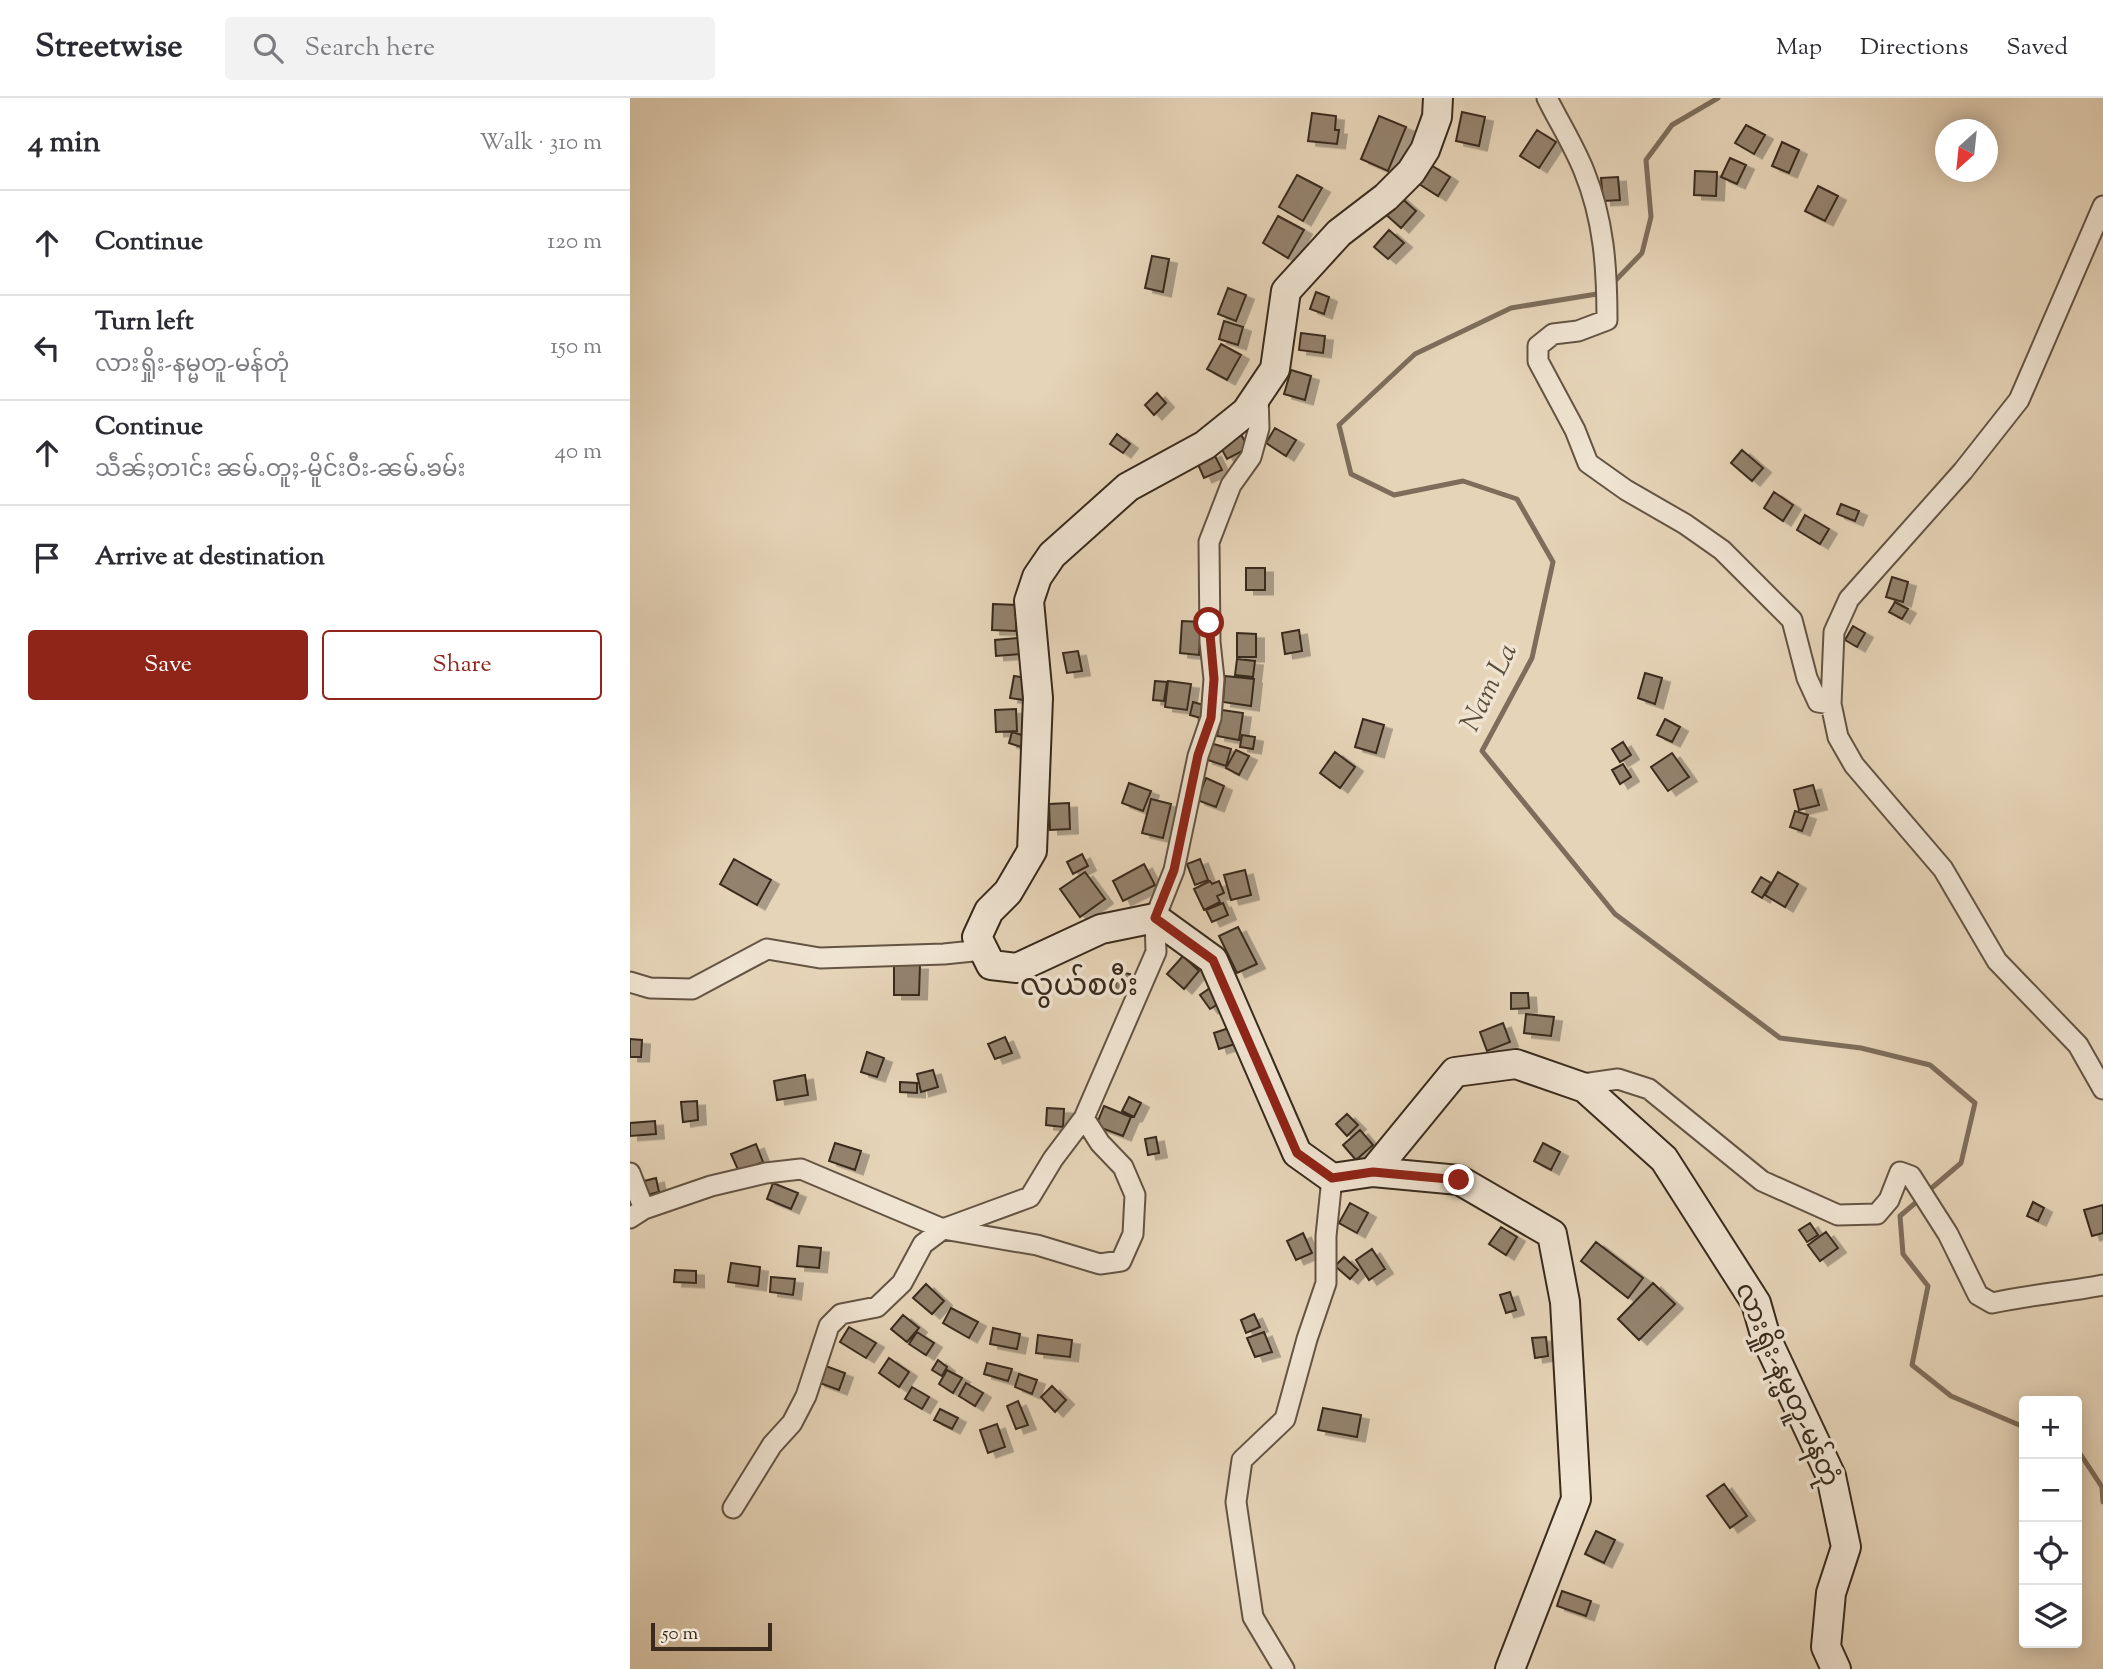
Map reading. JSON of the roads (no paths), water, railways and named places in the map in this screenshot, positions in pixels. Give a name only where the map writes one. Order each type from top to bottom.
[{"type":"main road","points":[[1438,98],[1437,117],[1429,139],[1411,172],[1386,197],[1339,233],[1286,291],[1275,369],[1246,412],[1205,445],[1128,487],[1052,555],[1037,578],[1029,601],[1038,698],[1032,851],[1008,892],[989,911],[977,937],[991,965],[1017,968],[1101,929],[1155,918],[1213,960],[1297,1153],[1332,1178],[1373,1172],[1459,1180],[1552,1234],[1565,1302],[1576,1499],[1510,1669]]},
{"type":"main road","name":"လားရှိုး-နမ္မတူ-မန်တုံ","points":[[1373,1172],[1455,1072],[1516,1064],[1585,1087],[1664,1159],[1756,1303],[1766,1338],[1831,1476],[1846,1547],[1831,1593],[1826,1647],[1836,1669]]},
{"type":"street","points":[[1547,98],[1584,170],[1597,210],[1607,263],[1608,320],[1578,331],[1553,334],[1538,346],[1538,361],[1575,430],[1588,463],[1626,490],[1685,524],[1723,550],[1792,620],[1807,678],[1818,702],[1831,704]]},
{"type":"street","points":[[2103,206],[2019,400],[1963,471],[1849,599],[1834,632],[1831,704],[1838,737],[1854,765],[1943,869],[1997,961],[2078,1045],[2103,1089]]},
{"type":"street","points":[[733,1508],[772,1445],[792,1423],[806,1396],[829,1325],[841,1314],[877,1307],[902,1283],[923,1244],[943,1229],[1030,1197],[1053,1159],[1084,1118],[1156,952],[1155,918],[1174,870],[1198,755],[1211,718],[1214,679],[1210,642],[1209,542],[1231,485],[1251,457],[1259,428],[1258,394]]},
{"type":"street","points":[[633,989],[692,989],[767,949],[820,958],[983,950]]},
{"type":"street","points":[[1576,1084],[1618,1079],[1649,1089],[1762,1181],[1838,1215],[1877,1214],[1889,1200],[1900,1172],[1911,1176],[1948,1234],[1978,1295],[1992,1303],[2025,1295],[2066,1292],[2103,1285]]},
{"type":"street","points":[[630,1173],[637,1213],[711,1186],[766,1173],[801,1169],[943,1229],[1037,1245],[1100,1264],[1121,1261],[1133,1234],[1135,1195],[1123,1167],[1100,1143],[1084,1118]]},
{"type":"street","points":[[1283,1669],[1253,1617],[1236,1502],[1242,1460],[1285,1419],[1326,1283],[1326,1236],[1332,1178]]},
{"type":"waterway","name":"Nam La","points":[[1613,283],[1642,253],[1651,217],[1646,160],[1672,125],[1718,98]]},
{"type":"waterway","name":"Nam La","points":[[1603,293],[1511,308],[1415,354],[1339,425],[1351,474],[1394,495],[1463,481],[1517,499],[1553,562],[1532,658],[1482,751],[1615,914],[1780,1038],[1861,1048],[1930,1065],[1975,1103],[1961,1163],[1927,1192]]},
{"type":"waterway","name":"Nam La","points":[[1920,1199],[1900,1216],[1903,1254],[1928,1286],[1912,1365],[1951,1396],[2019,1425]]},
{"type":"waterway","name":"Nam La","points":[[2082,1457],[2102,1487],[2103,1502]]},
{"type":"district","name":"လွယ်စပီး","points":[[1079,987]]}]
